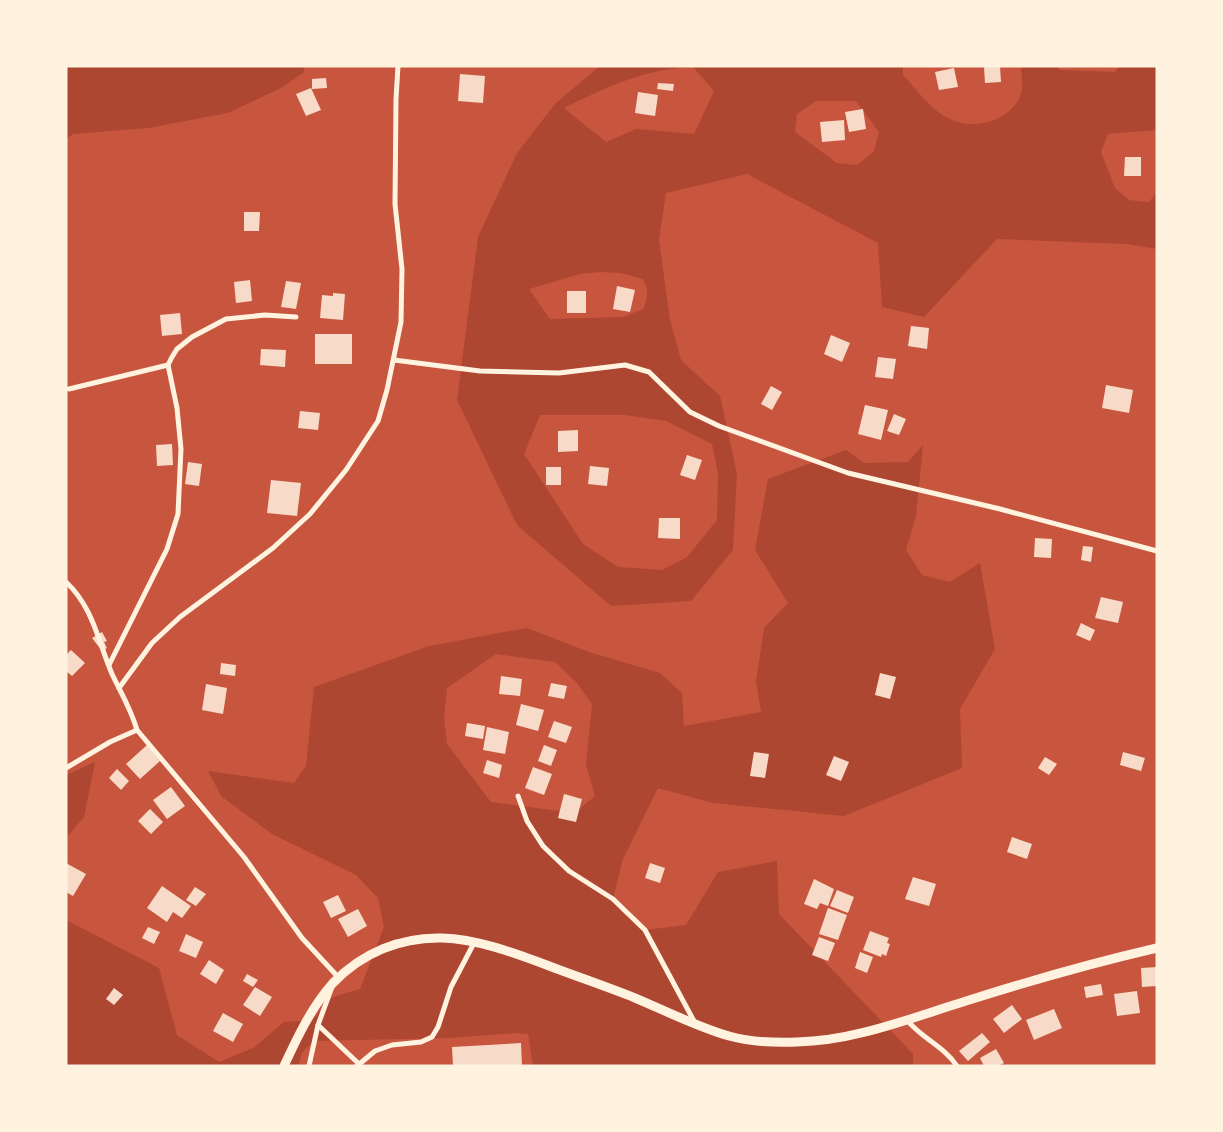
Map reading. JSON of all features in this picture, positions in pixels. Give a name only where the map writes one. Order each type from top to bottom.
[{"type":"main road","points":[[284,1066],[303,1028],[337,980],[372,952],[394,944],[442,938],[474,943],[513,953],[634,998],[696,1025],[730,1036],[761,1042],[799,1042],[841,1037],[907,1019],[1052,974],[1157,948]]},
{"type":"street","points":[[119,688],[152,643],[180,617],[273,548],[310,514],[346,470],[378,421],[394,360],[401,322],[402,269],[395,204],[398,66]]},
{"type":"street","points":[[109,665],[167,549],[178,514],[181,449],[177,408],[168,366],[177,349],[226,319],[265,315],[296,317]]},
{"type":"street","points":[[394,360],[480,370],[559,373],[624,365],[649,372],[690,412],[719,426],[848,473],[1000,509],[1157,551]]},
{"type":"street","points":[[70,388],[168,366]]},
{"type":"street","points":[[66,582],[77,592],[87,608],[109,665],[130,708],[137,730],[238,850],[302,938],[337,980],[318,1025],[309,1066]]},
{"type":"street","points":[[66,768],[110,742],[137,730]]},
{"type":"street","points":[[518,796],[527,820],[543,846],[569,871],[613,899],[645,930],[696,1025]]},
{"type":"street","points":[[318,1025],[358,1065],[375,1051],[392,1045],[421,1042],[432,1036],[438,1027],[451,987],[474,943]]},
{"type":"street","points":[[907,1019],[913,1028],[940,1046],[957,1066]]},
{"type":"shaded area","points":[[66,66],[305,66],[303,73],[281,88],[228,113],[148,128],[73,134],[66,139]]},
{"type":"shaded area","points":[[600,66],[903,66],[903,75],[934,109],[958,122],[977,124],[997,119],[1014,107],[1022,89],[1021,66],[1057,66],[1060,70],[1115,72],[1119,66],[1157,66],[1157,130],[1108,134],[1101,152],[1115,188],[1129,200],[1149,202],[1157,192],[1157,249],[1126,244],[997,239],[924,317],[882,307],[878,243],[747,174],[666,193],[659,240],[670,320],[681,360],[720,396],[737,474],[733,550],[691,601],[611,606],[517,525],[457,400],[478,237],[517,153],[555,104]],"holes":[[[693,67],[714,91],[694,134],[636,129],[606,142],[564,108],[626,80],[675,68]],[[816,101],[856,101],[879,132],[874,151],[857,165],[837,163],[795,132],[797,114]],[[600,272],[621,273],[643,279],[647,294],[643,309],[623,317],[550,319],[529,289],[580,274]],[[540,415],[625,415],[666,421],[712,444],[718,473],[717,520],[687,557],[662,570],[618,567],[583,544],[524,454]]]},
{"type":"shaded area","points":[[923,445],[916,516],[906,550],[922,575],[950,582],[980,563],[995,649],[960,709],[962,768],[844,816],[713,803],[658,788],[623,859],[613,899],[645,930],[686,925],[718,872],[777,861],[779,914],[913,1054],[913,1066],[533,1066],[528,1034],[517,1033],[449,1038],[313,1041],[302,1053],[298,1066],[66,1066],[66,920],[159,968],[177,1035],[219,1062],[253,1048],[284,1022],[312,1020],[333,997],[360,989],[384,927],[378,898],[356,875],[272,834],[221,796],[208,771],[294,783],[306,766],[314,687],[429,646],[527,628],[589,652],[660,673],[682,693],[684,726],[761,712],[756,681],[764,628],[788,603],[755,550],[768,479],[846,450],[864,463],[908,462]],"holes":[[[496,654],[555,662],[576,682],[592,704],[586,765],[595,796],[574,813],[491,802],[447,744],[444,717],[447,688]]]},
{"type":"shaded area","points":[[95,762],[84,817],[66,838],[66,775]]},
{"type":"building","points":[[1000,66],[1001,82],[985,83],[984,67]]},
{"type":"building","points":[[954,68],[958,87],[939,90],[935,72]]},
{"type":"building","points":[[460,74],[485,76],[483,103],[458,101]]},
{"type":"building","points":[[326,78],[327,88],[312,89],[312,79]]},
{"type":"building","points":[[658,83],[674,84],[673,91],[657,89]]},
{"type":"building","points":[[311,88],[321,110],[306,116],[296,94]]},
{"type":"building","points":[[638,92],[658,95],[655,116],[635,113]]},
{"type":"building","points":[[863,109],[866,129],[849,132],[845,112]]},
{"type":"building","points":[[844,120],[845,140],[822,142],[820,122]]},
{"type":"building","points":[[1125,157],[1141,157],[1141,176],[1124,176]]},
{"type":"building","points":[[244,212],[260,212],[259,231],[244,231]]},
{"type":"building","points":[[250,280],[252,301],[236,303],[234,282]]},
{"type":"building","points":[[286,281],[301,283],[296,309],[281,307]]},
{"type":"building","points":[[617,286],[635,290],[630,312],[613,309]]},
{"type":"building","points":[[567,291],[586,291],[586,313],[567,313]]},
{"type":"building","points":[[333,293],[345,294],[343,320],[320,318],[322,295],[333,296]]},
{"type":"building","points":[[180,313],[182,334],[162,336],[160,315]]},
{"type":"building","points":[[911,326],[929,328],[927,349],[908,346]]},
{"type":"building","points":[[315,334],[352,334],[352,364],[315,364]]},
{"type":"building","points":[[831,335],[850,343],[842,362],[824,354]]},
{"type":"building","points":[[261,349],[286,350],[285,367],[260,365]]},
{"type":"building","points":[[878,357],[896,359],[893,379],[875,377]]},
{"type":"building","points":[[1106,385],[1133,390],[1129,413],[1102,408]]},
{"type":"building","points":[[771,386],[782,392],[772,410],[761,404]]},
{"type":"building","points":[[865,405],[888,410],[881,440],[858,434]]},
{"type":"building","points":[[300,411],[320,413],[318,430],[298,428]]},
{"type":"building","points":[[894,414],[906,419],[899,435],[887,431]]},
{"type":"building","points":[[578,430],[578,451],[558,452],[558,431]]},
{"type":"building","points":[[172,444],[173,465],[157,466],[156,445]]},
{"type":"building","points":[[687,455],[702,460],[695,480],[680,475]]},
{"type":"building","points":[[188,462],[202,464],[199,486],[185,484]]},
{"type":"building","points":[[590,466],[609,468],[607,486],[588,484]]},
{"type":"building","points":[[546,467],[561,467],[561,485],[546,485]]},
{"type":"building","points":[[271,480],[301,483],[297,516],[267,513]]},
{"type":"building","points":[[659,518],[680,518],[680,539],[658,538]]},
{"type":"building","points":[[1035,538],[1052,539],[1051,558],[1034,557]]},
{"type":"building","points":[[1083,546],[1093,547],[1091,562],[1081,560]]},
{"type":"building","points":[[1101,597],[1123,602],[1118,623],[1095,618]]},
{"type":"building","points":[[1081,623],[1095,630],[1090,641],[1076,635]]},
{"type":"building","points":[[102,632],[107,641],[104,642],[107,648],[102,651],[92,638]]},
{"type":"building","points":[[71,650],[85,663],[72,676],[66,671],[66,655]]},
{"type":"building","points":[[221,663],[236,665],[235,676],[220,674]]},
{"type":"building","points":[[880,673],[896,677],[890,699],[875,695]]},
{"type":"building","points":[[501,676],[522,679],[520,696],[499,694]]},
{"type":"building","points":[[551,683],[567,686],[564,699],[548,696]]},
{"type":"building","points":[[206,684],[227,688],[223,714],[202,710]]},
{"type":"building","points":[[521,704],[544,710],[538,731],[516,725]]},
{"type":"building","points":[[554,721],[572,727],[566,743],[548,737]]},
{"type":"building","points":[[467,723],[485,726],[483,739],[465,736]]},
{"type":"building","points":[[487,727],[509,732],[505,754],[483,750]]},
{"type":"building","points":[[147,745],[160,761],[140,779],[126,764]]},
{"type":"building","points":[[544,745],[557,750],[551,766],[538,761]]},
{"type":"building","points":[[754,752],[769,754],[765,778],[750,776]]},
{"type":"building","points":[[1123,752],[1145,758],[1141,771],[1120,765]]},
{"type":"building","points":[[834,756],[849,762],[841,781],[826,775]]},
{"type":"building","points":[[1045,757],[1057,764],[1049,775],[1038,768]]},
{"type":"building","points":[[487,760],[502,765],[499,778],[483,773]]},
{"type":"building","points":[[533,767],[552,774],[544,795],[525,788]]},
{"type":"building","points":[[117,769],[129,781],[121,790],[109,778]]},
{"type":"building","points":[[171,787],[185,806],[167,819],[153,800]]},
{"type":"building","points":[[564,794],[582,799],[576,822],[558,818]]},
{"type":"building","points":[[150,809],[163,822],[151,834],[138,821]]},
{"type":"building","points":[[1012,837],[1032,844],[1027,859],[1007,852]]},
{"type":"building","points":[[66,863],[86,874],[73,896],[66,892]]},
{"type":"building","points":[[650,863],[665,868],[660,883],[645,878]]},
{"type":"building","points":[[913,877],[936,884],[929,906],[905,899]]},
{"type":"building","points":[[814,879],[834,889],[828,906],[820,903],[817,909],[804,904]]},
{"type":"building","points":[[162,886],[191,906],[182,918],[173,912],[167,922],[147,908]]},
{"type":"building","points":[[195,887],[206,894],[196,906],[186,900]]},
{"type":"building","points":[[837,890],[854,897],[848,913],[830,906]]},
{"type":"building","points":[[338,895],[346,911],[331,918],[323,902]]},
{"type":"building","points":[[828,908],[847,915],[838,940],[819,934]]},
{"type":"building","points":[[358,909],[367,926],[348,937],[338,919]]},
{"type":"building","points":[[148,927],[160,932],[154,944],[142,938]]},
{"type":"building","points":[[870,931],[889,938],[887,943],[890,944],[886,956],[882,954],[881,957],[863,950]]},
{"type":"building","points":[[186,934],[203,942],[196,958],[179,951]]},
{"type":"building","points":[[819,937],[835,943],[828,961],[812,955]]},
{"type":"building","points":[[860,952],[873,957],[867,973],[855,968]]},
{"type":"building","points":[[209,960],[224,970],[216,984],[200,974]]},
{"type":"building","points":[[1157,967],[1157,986],[1142,987],[1141,968]]},
{"type":"building","points":[[247,974],[258,980],[253,987],[243,981]]},
{"type":"building","points":[[1101,984],[1103,995],[1086,998],[1084,987]]},
{"type":"building","points":[[255,987],[272,997],[260,1016],[243,1005]]},
{"type":"building","points":[[114,988],[123,995],[114,1005],[106,999]]},
{"type":"building","points":[[1137,991],[1140,1013],[1117,1016],[1114,994]]},
{"type":"building","points":[[1012,1005],[1022,1019],[1004,1033],[993,1019]]},
{"type":"building","points":[[1054,1009],[1062,1028],[1034,1040],[1026,1020]]},
{"type":"building","points":[[223,1013],[243,1024],[233,1042],[213,1031]]},
{"type":"building","points":[[982,1033],[990,1042],[968,1061],[959,1051]]},
{"type":"building","points":[[521,1043],[522,1066],[453,1066],[452,1047]]},
{"type":"building","points":[[996,1049],[1004,1063],[998,1066],[984,1066],[980,1058]]}]
